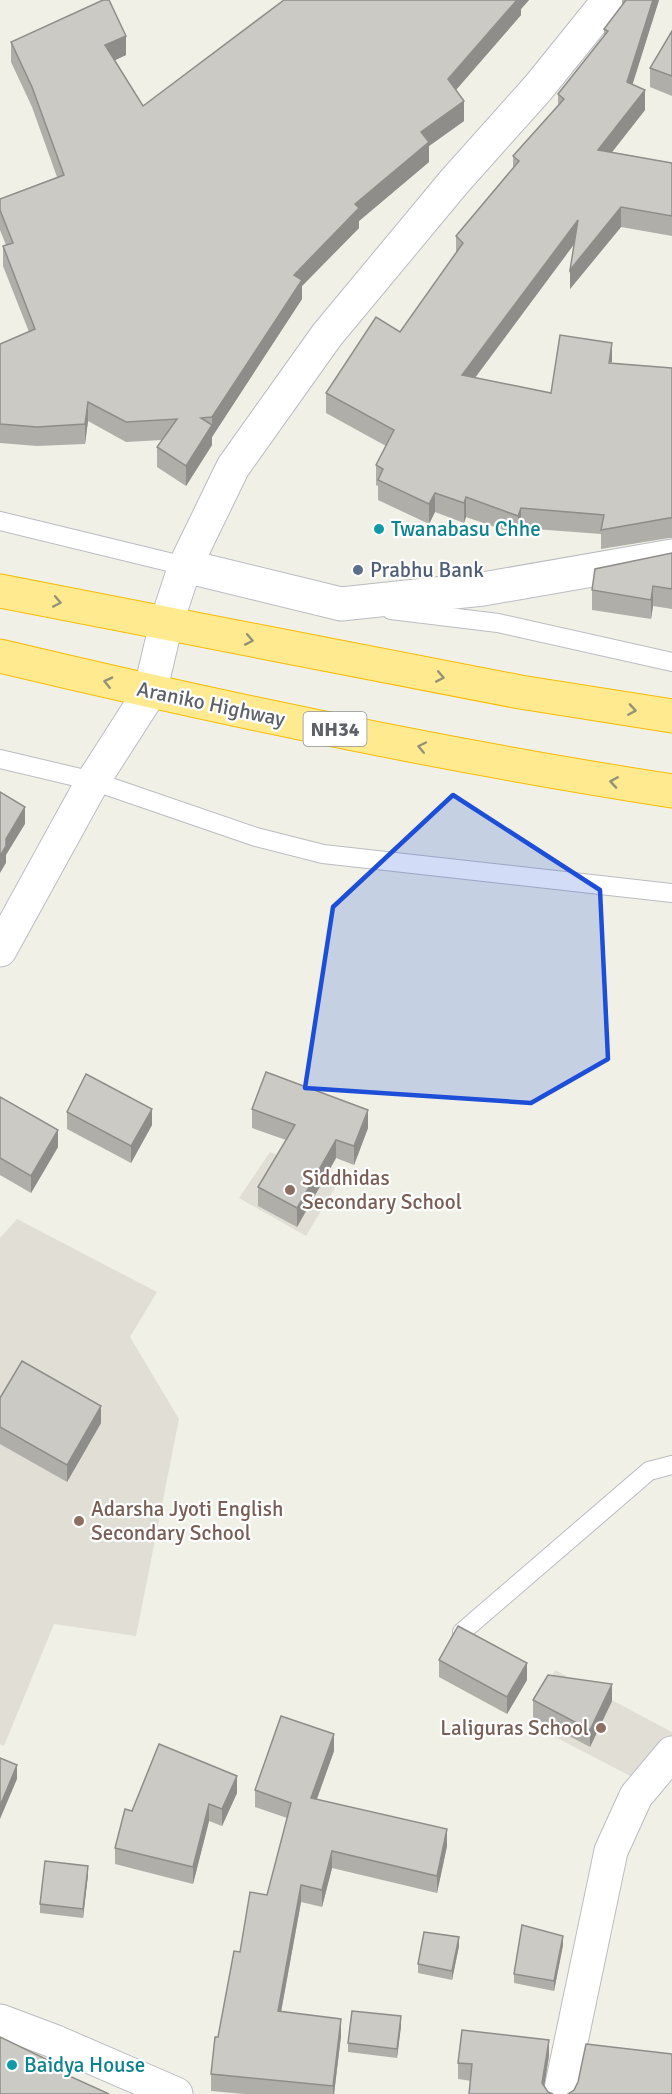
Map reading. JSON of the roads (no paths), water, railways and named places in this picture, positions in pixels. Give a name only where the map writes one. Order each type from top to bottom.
[{"type":"highway","points":[[0,591],[520,692],[672,716]]},
{"type":"highway","name":"Araniko Highway","points":[[0,656],[150,692],[530,769],[672,791]]},
{"type":"street","points":[[0,950],[93,781],[150,692],[166,624],[185,566],[233,467],[327,334],[454,182],[538,88],[609,0]]},
{"type":"street","points":[[185,566],[341,604],[483,589],[672,556]]},
{"type":"street","points":[[560,2094],[611,1851],[636,1796],[672,1753]]},
{"type":"street","points":[[0,2021],[56,2042],[176,2094]]},
{"type":"lane","points":[[0,521],[185,566]]},
{"type":"lane","points":[[341,604],[498,623],[672,662]]},
{"type":"lane","points":[[0,759],[93,781],[256,837],[323,854],[672,893]]},
{"type":"lane","points":[[462,1632],[649,1471],[672,1465]]},
{"type":"place","name":"Twanabasu Chhe","points":[[379,529]]},
{"type":"place","name":"Prabhu Bank","points":[[358,570]]},
{"type":"place","name":"Siddhidas Secondary School","points":[[290,1190]]},
{"type":"place","name":"Adarsha Jyoti English Secondary School","points":[[79,1521]]},
{"type":"place","name":"Laliguras School","points":[[601,1728]]},
{"type":"place","name":"Baidya House","points":[[12,2065]]}]
